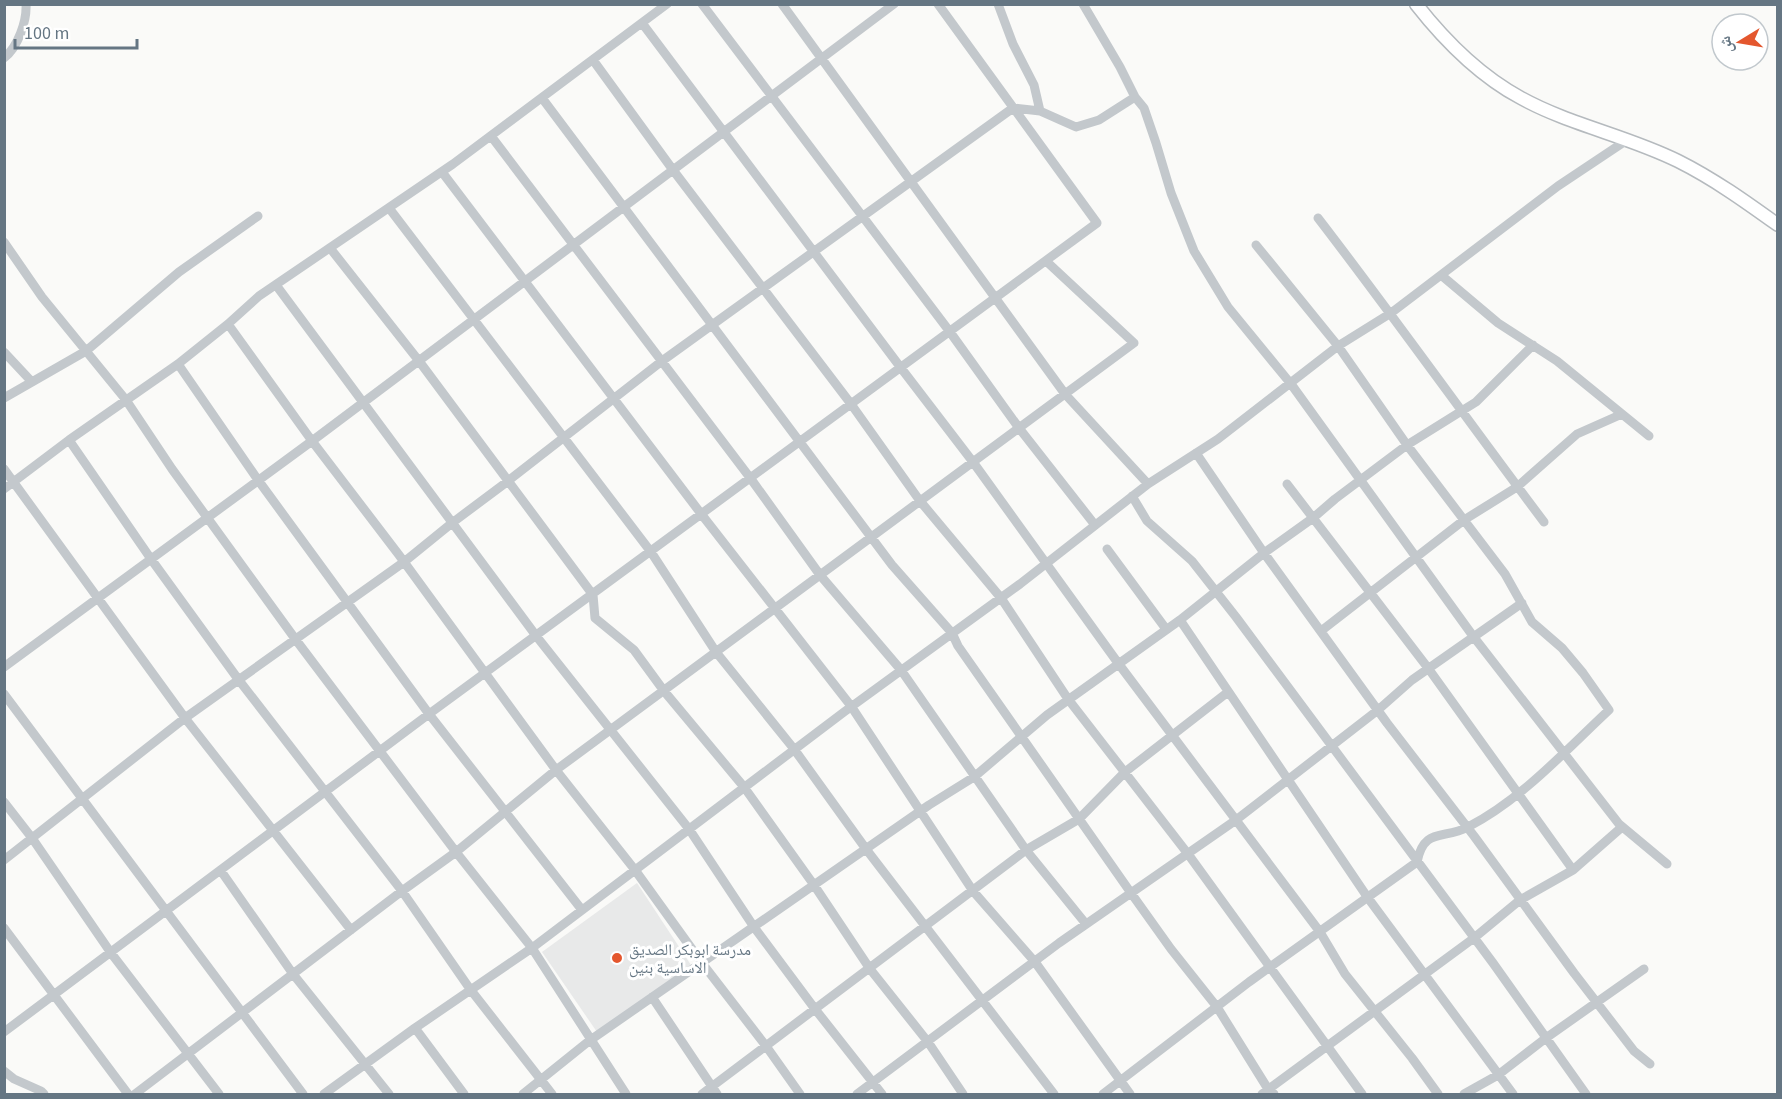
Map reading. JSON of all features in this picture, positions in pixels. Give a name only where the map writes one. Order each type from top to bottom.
[{"type":"main road","points":[[1416,4],[1452,45],[1477,67],[1521,98],[1678,161],[1736,194],[1778,225]]},
{"type":"street","points":[[4,58],[11,53],[27,16],[26,4]]},
{"type":"street","points":[[4,489],[69,440],[178,364],[259,296],[442,172],[667,4]]},
{"type":"street","points":[[702,4],[950,332],[1019,428],[1095,525]]},
{"type":"street","points":[[782,4],[997,297],[1065,394],[1148,484]]},
{"type":"street","points":[[4,668],[363,403],[894,4]]},
{"type":"street","points":[[4,1032],[429,714],[537,637],[1096,224],[938,4]]},
{"type":"street","points":[[998,4],[1013,44],[1034,85],[1040,111]]},
{"type":"street","points":[[1083,4],[1135,97],[1144,108],[1171,193],[1194,250],[1228,307],[1291,384],[1473,636],[1563,753],[1623,827],[1667,864]]},
{"type":"street","points":[[642,23],[973,462],[1118,663],[1320,932],[1345,974],[1438,1095]]},
{"type":"street","points":[[593,60],[673,170],[851,404],[920,501],[1001,598],[1068,699],[1188,854],[1362,1095]]},
{"type":"street","points":[[4,860],[184,718],[404,562],[613,397],[1013,108],[1040,111],[1076,127],[1099,120],[1135,97]]},
{"type":"street","points":[[542,98],[892,566],[952,633],[958,646],[1131,893],[1217,1007],[1268,1093],[1327,1046],[1474,938],[1520,900],[1573,870],[1623,827]]},
{"type":"street","points":[[491,136],[575,244],[820,575],[901,670],[1026,850],[1086,924]]},
{"type":"street","points":[[324,1095],[470,989],[532,948],[851,706],[1001,598],[1148,484],[1196,453],[1291,384],[1338,346],[1391,313],[1558,186],[1627,140]]},
{"type":"street","points":[[442,172],[702,515],[851,706],[973,891],[1035,962],[1130,1095]]},
{"type":"street","points":[[389,208],[651,552],[716,652],[794,749],[866,849],[1054,1095]]},
{"type":"street","points":[[4,398],[86,351],[179,272],[258,216]]},
{"type":"street","points":[[1318,218],[1391,313],[1461,412],[1544,522]]},
{"type":"street","points":[[4,242],[42,297],[126,400],[207,519],[296,640],[456,852],[532,948],[589,1041],[626,1095]]},
{"type":"street","points":[[1103,1095],[1217,1007],[1417,862],[1420,848],[1429,838],[1467,828],[1518,794],[1610,710],[1562,648],[1532,622],[1505,574],[1407,445],[1338,346],[1256,245]]},
{"type":"street","points":[[330,248],[419,361],[593,595],[595,618],[634,651],[664,691],[744,787],[870,969],[928,1042],[963,1095]]},
{"type":"street","points":[[135,1095],[456,852],[556,770],[1134,343],[1046,261]]},
{"type":"street","points":[[1441,275],[1498,323],[1557,361],[1649,436]]},
{"type":"street","points":[[276,285],[537,637],[689,829],[754,927],[882,1095]]},
{"type":"street","points":[[228,324],[556,770],[635,870],[800,1095]]},
{"type":"street","points":[[523,1095],[589,1041],[974,777],[1068,699],[1180,620],[1407,445],[1476,402],[1533,345]]},
{"type":"street","points":[[4,351],[32,382]]},
{"type":"street","points":[[178,364],[346,602],[429,714],[582,910]]},
{"type":"street","points":[[1321,632],[1464,520],[1517,487],[1577,434],[1622,414]]},
{"type":"street","points":[[69,440],[238,680],[402,891],[470,989],[552,1095]]},
{"type":"street","points":[[1196,453],[1264,553],[1378,710],[1597,1003],[1634,1051],[1650,1064]]},
{"type":"street","points":[[4,469],[184,718],[351,930]]},
{"type":"street","points":[[1287,484],[1428,668],[1573,870]]},
{"type":"street","points":[[1132,496],[1147,521],[1192,561],[1216,592],[1474,938],[1586,1095]]},
{"type":"street","points":[[1107,549],[1166,629]]},
{"type":"street","points":[[857,1095],[1086,924],[1236,820],[1378,710],[1412,680],[1522,603]]},
{"type":"street","points":[[1180,620],[1368,898],[1513,1095]]},
{"type":"street","points":[[702,1095],[714,1091],[766,1046],[1026,850],[1079,819],[1125,772],[1228,692]]},
{"type":"street","points":[[4,694],[303,1095]]},
{"type":"street","points":[[4,802],[32,838],[111,953],[219,1095]]},
{"type":"street","points":[[221,871],[293,974],[389,1095]]},
{"type":"street","points":[[4,928],[128,1095]]},
{"type":"street","points":[[1464,1095],[1498,1075],[1644,969]]},
{"type":"street","points":[[652,998],[714,1091]]},
{"type":"street","points":[[415,1028],[464,1095]]},
{"type":"street","points":[[4,1071],[14,1079],[41,1091],[44,1095]]},
{"type":"shaded area","name":"مدرسة ابوبكر الصديق الاساسية بنين","points":[[637,883],[691,965],[597,1032],[542,952]]},
{"type":"place","name":"مدرسة ابوبكر الصديق الاساسية بنين","points":[[617,958]]}]
